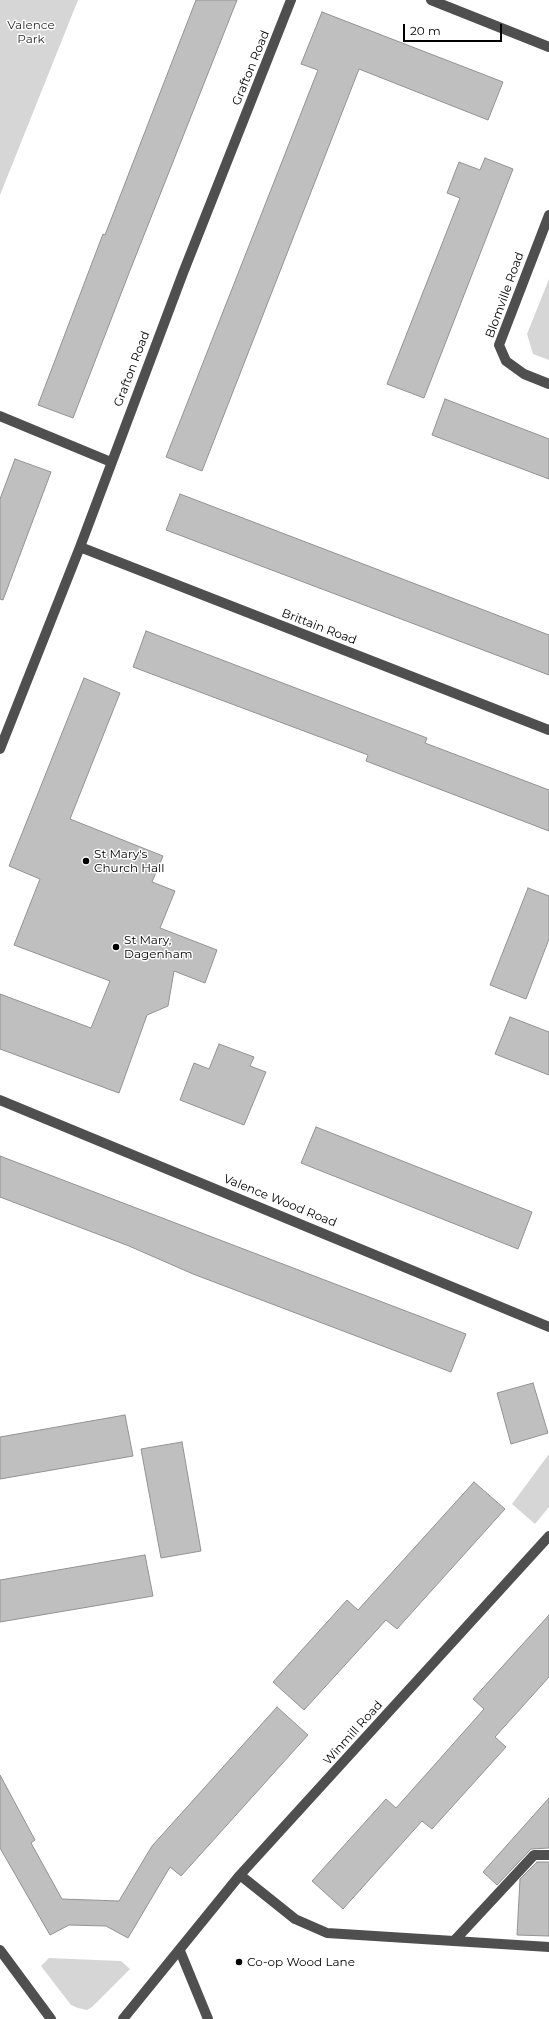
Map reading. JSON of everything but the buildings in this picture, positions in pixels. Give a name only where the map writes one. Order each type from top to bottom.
[{"type":"street","name":"Grafton Road","points":[[0,749],[80,547],[183,273],[291,0]]},
{"type":"street","points":[[431,0],[549,47]]},
{"type":"street","name":"Blomville Road","points":[[549,215],[499,344],[506,361],[524,374],[549,384]]},
{"type":"street","points":[[0,416],[111,462]]},
{"type":"street","name":"Brittain Road","points":[[80,547],[549,730]]},
{"type":"street","name":"Valence Wood Road","points":[[0,1100],[549,1327]]},
{"type":"street","name":"Winmill Road","points":[[123,2019],[180,1951],[240,1875],[549,1536]]},
{"type":"street","points":[[454,1941],[534,1855],[549,1855]]},
{"type":"street","points":[[240,1875],[295,1919],[327,1933],[549,1947]]},
{"type":"street","points":[[0,1950],[51,2019]]},
{"type":"street","points":[[180,1951],[208,2019]]},
{"type":"green space","name":"Valence Park","points":[[0,0],[78,0],[0,195]]},
{"type":"green space","points":[[549,279],[549,360],[533,354],[527,334]]},
{"type":"green space","points":[[549,1454],[549,1507],[535,1524],[512,1504]]},
{"type":"green space","points":[[49,1958],[121,1961],[130,1969],[92,2007],[87,2010],[71,2005],[41,1966]]},
{"type":"place","name":"St Mary's Church Hall","points":[[86,861]]},
{"type":"place","name":"St Mary, Dagenham","points":[[116,947]]},
{"type":"place","name":"Co-op Wood Lane","points":[[239,1962]]}]
